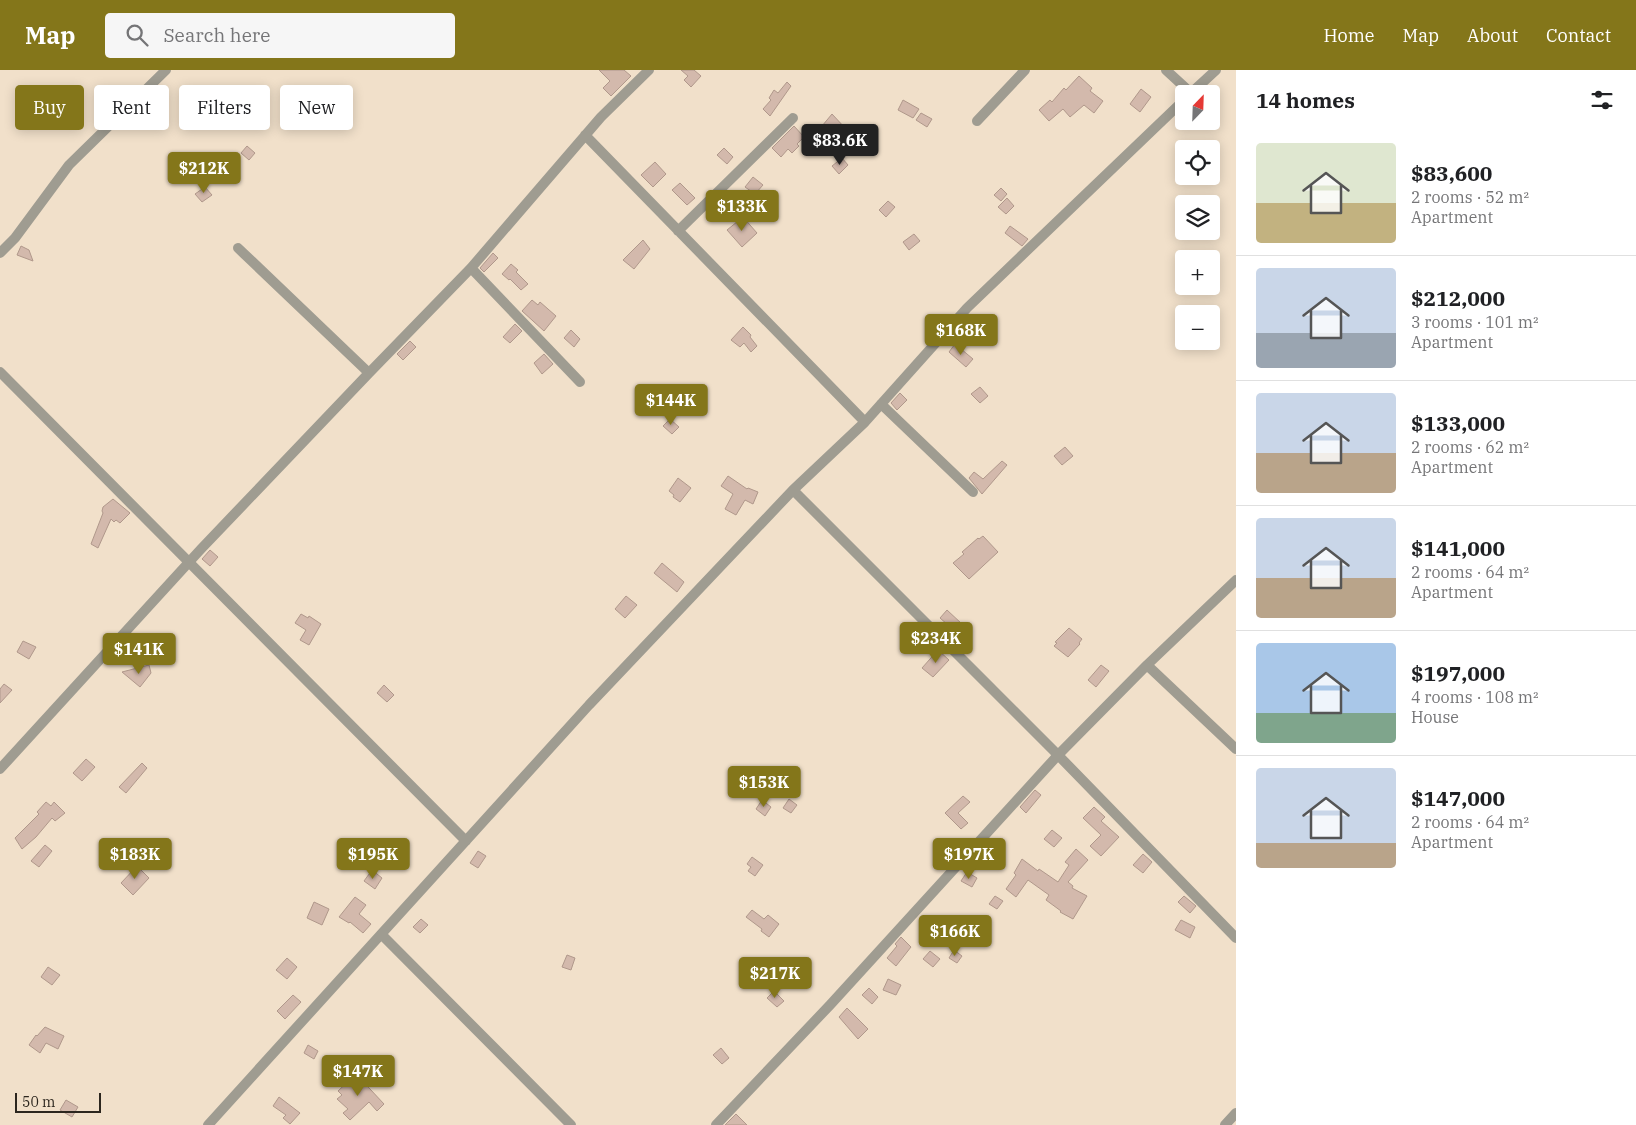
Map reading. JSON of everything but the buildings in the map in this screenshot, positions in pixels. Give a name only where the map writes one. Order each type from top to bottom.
[{"type":"street","points":[[0,253],[15,238],[69,165],[166,70]]},
{"type":"street","points":[[0,769],[190,562],[471,268],[601,117],[649,70]]},
{"type":"street","points":[[976,121],[1025,70]]},
{"type":"street","points":[[1166,70],[1179,85]]},
{"type":"street","points":[[1200,85],[1216,70]]},
{"type":"street","points":[[208,1125],[589,705],[793,490],[865,422],[967,308],[1175,108]]},
{"type":"street","points":[[678,231],[793,118]]},
{"type":"street","points":[[585,135],[865,422]]},
{"type":"street","points":[[238,248],[369,373]]},
{"type":"street","points":[[471,268],[580,382]]},
{"type":"street","points":[[0,372],[466,841]]},
{"type":"street","points":[[881,404],[973,492]]},
{"type":"street","points":[[793,490],[1058,755],[1236,938]]},
{"type":"street","points":[[716,1125],[830,1005],[1058,755],[1147,665],[1236,580]]},
{"type":"street","points":[[1147,665],[1236,749]]},
{"type":"street","points":[[382,935],[571,1125]]},
{"type":"street","points":[[1225,1125],[1236,1113]]}]
